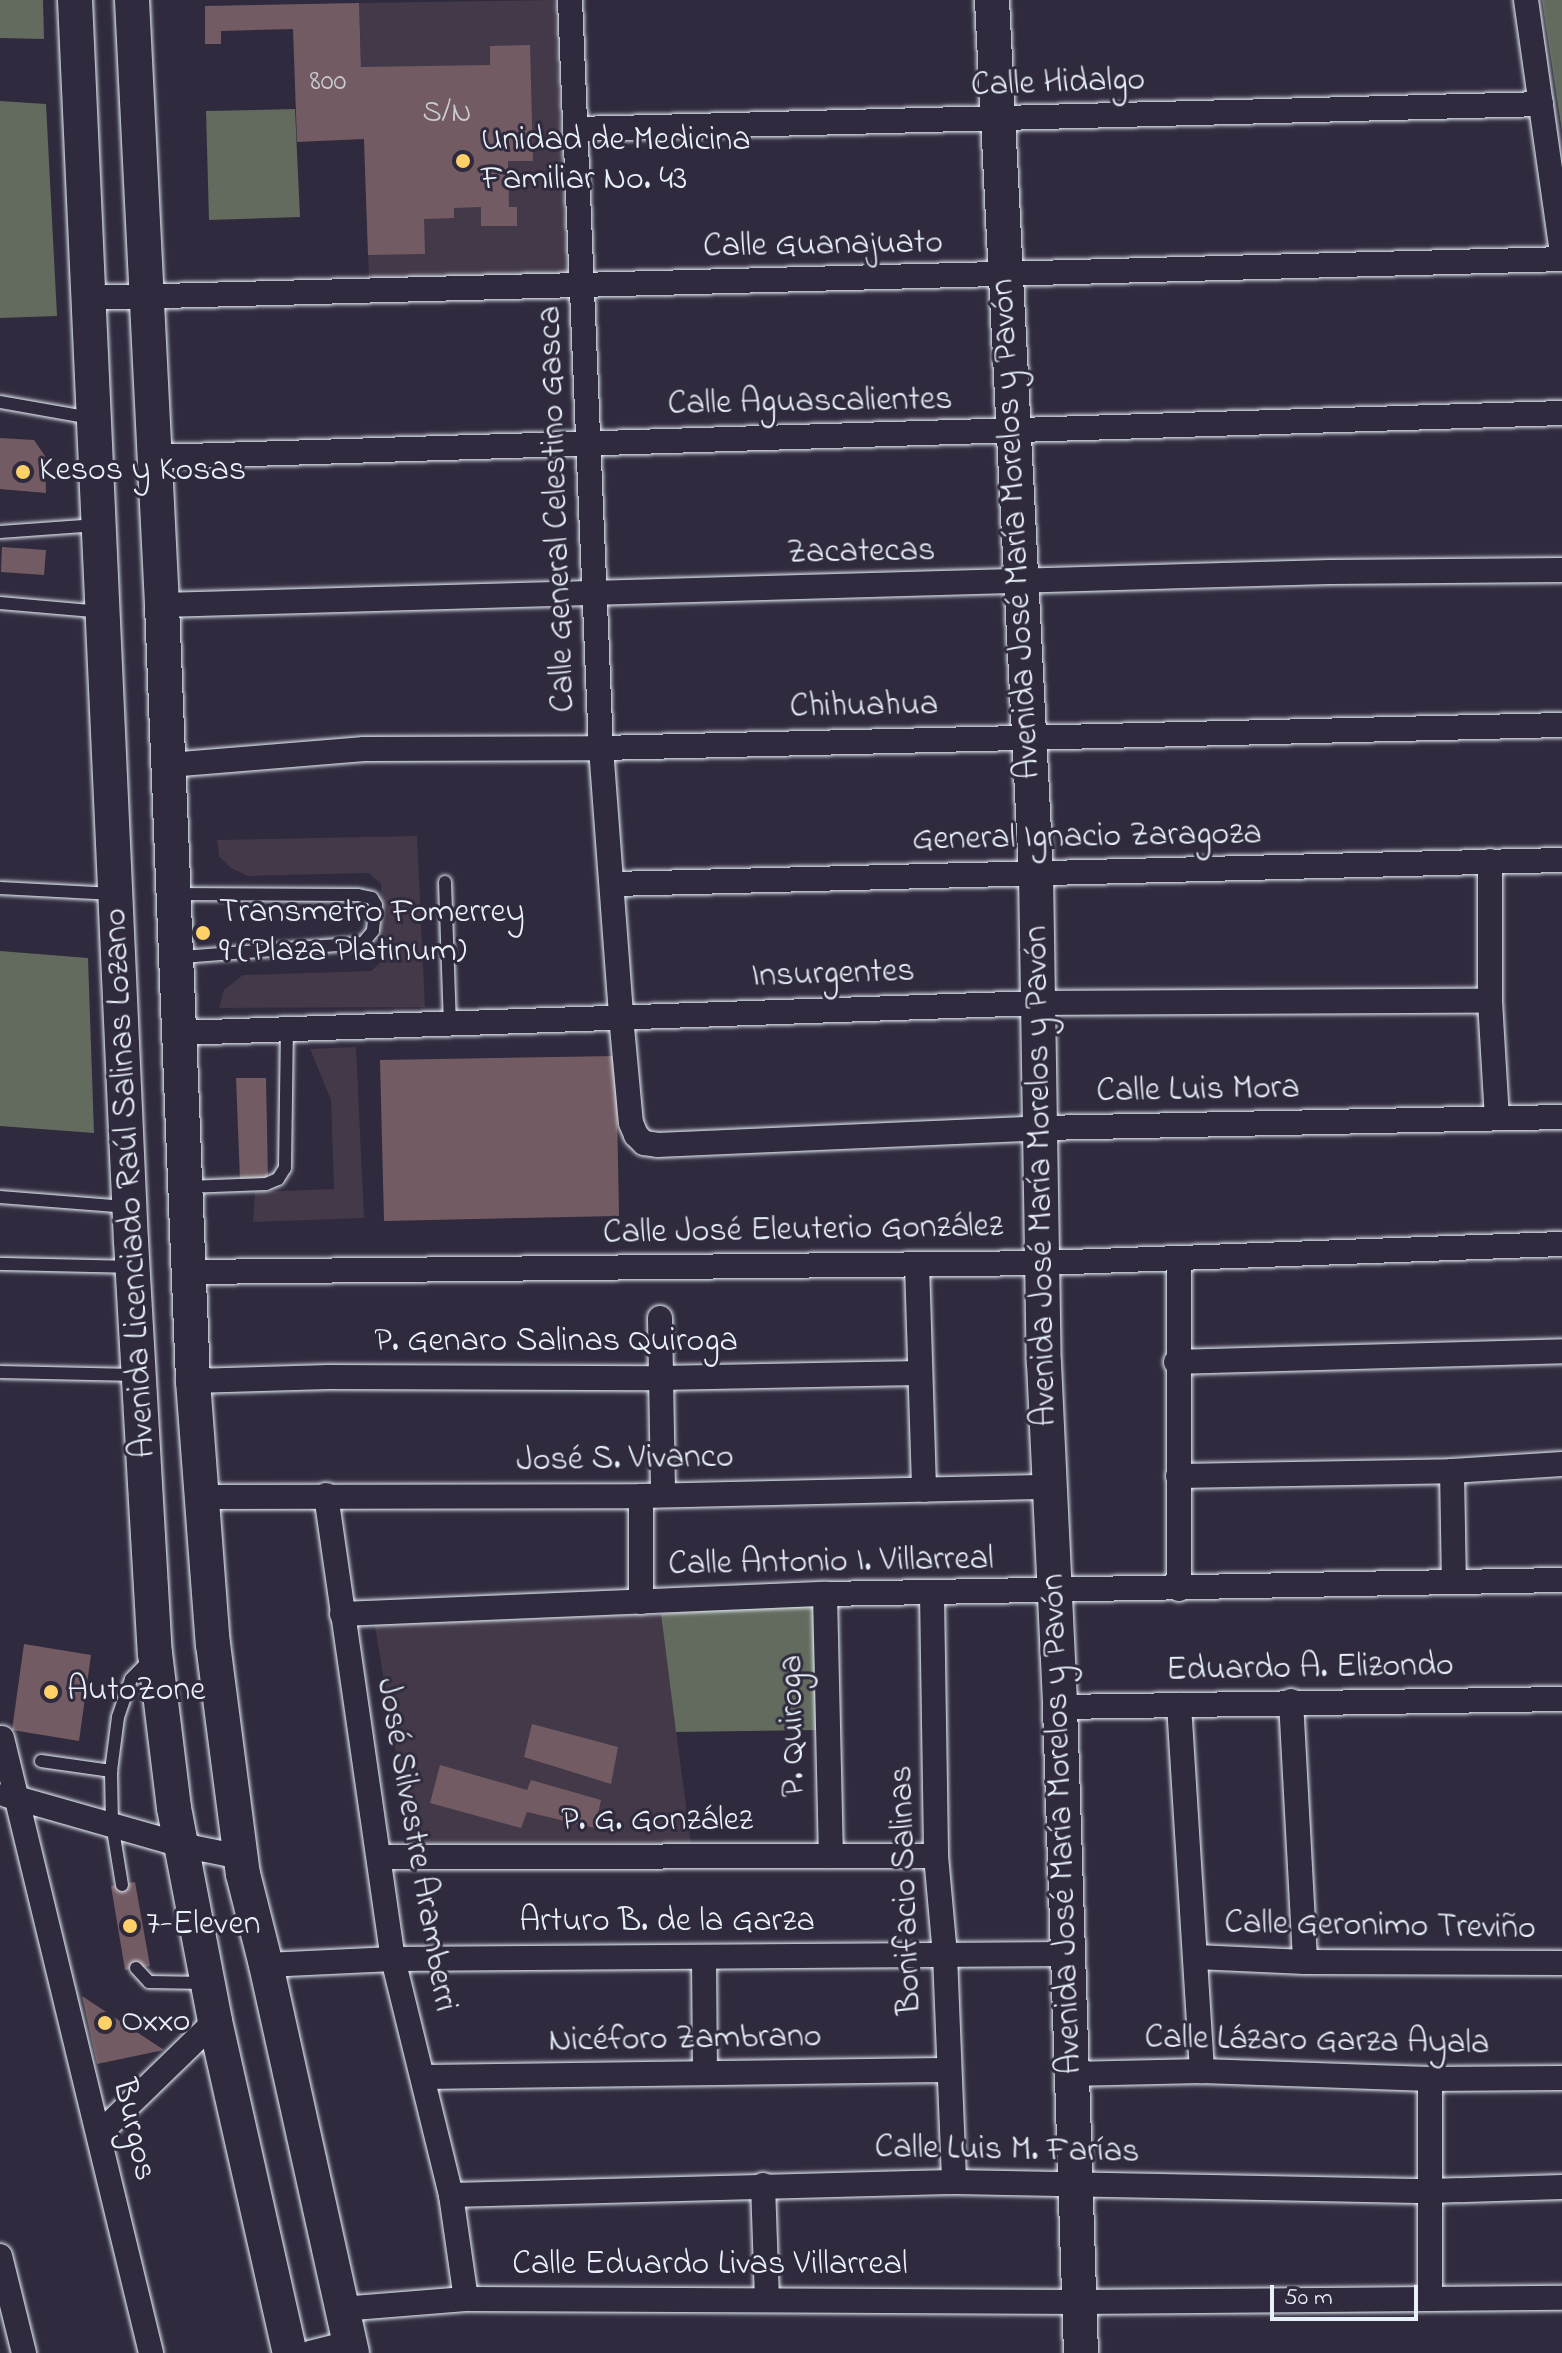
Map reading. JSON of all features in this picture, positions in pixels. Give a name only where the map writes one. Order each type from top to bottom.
[{"type":"main road","name":"Avenida Licenciado Raúl Salinas Lozano","points":[[75,0],[86,298],[105,612],[130,1208],[155,1653],[172,1799],[210,1982],[215,2021],[290,2353]]},
{"type":"main road","name":"Avenida Licenciado Raúl Salinas Lozano","points":[[132,0],[162,605],[193,1381],[213,1644],[240,1857],[351,2348]]},
{"type":"main road","name":"Avenida José María Morelos y Pavón","points":[[992,0],[1036,873],[1043,1263],[1081,2353]]},
{"type":"street","name":"Calle General Celestino Gasca","points":[[570,0],[601,748],[631,1123],[644,1143]]},
{"type":"street","points":[[1526,0],[1562,257]]},
{"type":"street","name":"Calle Hidalgo","points":[[576,129],[1541,104]]},
{"type":"street","name":"Calle Guanajuato","points":[[86,298],[148,299],[1004,276],[1562,257]]},
{"type":"street","name":"Calle Aguascalientes","points":[[155,457],[590,441],[1012,433],[1562,413]]},
{"type":"street","name":"Zacatecas","points":[[162,605],[1330,572],[1562,570]]},
{"type":"street","name":"Chihuahua","points":[[169,765],[364,749],[601,748],[1562,725]]},
{"type":"street","name":"General Ignacio Zaragoza","points":[[613,884],[1562,860]]},
{"type":"street","points":[[1490,861],[1490,1001],[1497,1118]]},
{"type":"street","name":"Insurgentes","points":[[179,1033],[1038,1003],[1490,1001]]},
{"type":"street","name":"Calle Luis Mora","points":[[644,1143],[1042,1128],[1562,1117]]},
{"type":"street","name":"Calle José Eleuterio González","points":[[189,1272],[1043,1263],[1562,1244]]},
{"type":"street","points":[[1179,1259],[1176,1362],[1179,1589]]},
{"type":"street","points":[[917,1264],[924,1490]]},
{"type":"street","points":[[641,1602],[652,1496],[660,1318]]},
{"type":"street","points":[[1176,1362],[1562,1351]]},
{"type":"street","name":"P. Genaro Salinas Quiroga","points":[[193,1381],[329,1377],[659,1378],[920,1373]]},
{"type":"street","points":[[1178,1476],[1452,1471],[1562,1464]]},
{"type":"street","points":[[1452,1471],[1454,1581]]},
{"type":"street","name":"José S. Vivanco","points":[[200,1497],[652,1496],[1050,1487]]},
{"type":"street","name":"José Silvestre Aramberri","points":[[326,1495],[393,1959],[451,2195],[466,2299]]},
{"type":"street","name":"Calle Antonio I. Villarreal","points":[[342,1614],[825,1594],[932,1595],[1562,1580]]},
{"type":"street","name":"P. Quiroga","points":[[825,1594],[831,1856]]},
{"type":"street","name":"Bonifacio Salinas","points":[[932,1595],[936,1856],[945,1955],[954,2182]]},
{"type":"street","name":"Eduardo A. Elizondo","points":[[1060,1707],[1562,1699]]},
{"type":"street","points":[[1291,1701],[1305,1962]]},
{"type":"street","points":[[1179,1705],[1202,2071]]},
{"type":"street","name":"Burgos","points":[[2,1738],[9,1795],[99,2134],[151,2353]]},
{"type":"street","points":[[9,1795],[181,1845],[240,1857]]},
{"type":"street","name":"P. G. González","points":[[379,1857],[936,1856]]},
{"type":"street","name":"Arturo B. de la Garza","points":[[266,1965],[393,1959],[1067,1954]]},
{"type":"street","name":"Calle Geronimo Treviño","points":[[1196,1957],[1305,1962],[1562,1963]]},
{"type":"street","points":[[704,1958],[705,2073]]},
{"type":"street","points":[[99,2134],[215,2021]]},
{"type":"street","name":"Nicéforo Zambrano","points":[[424,2077],[948,2070]]},
{"type":"street","name":"Calle Lázaro Garza Ayala","points":[[1070,2074],[1202,2071],[1430,2079],[1562,2078]]},
{"type":"street","points":[[1430,2079],[1430,2299]]},
{"type":"street","name":"Calle Luis M. Farías","points":[[451,2195],[954,2182],[1430,2191],[1562,2187]]},
{"type":"street","points":[[763,2185],[767,2299]]},
{"type":"street","points":[[0,2256],[24,2353]]},
{"type":"street","name":"Calle Eduardo Livas Villarreal","points":[[341,2309],[466,2299],[1079,2302],[1562,2298]]},
{"type":"street","points":[[310,2353],[351,2348]]},
{"type":"lane","points":[[0,402],[93,418]]},
{"type":"lane","points":[[0,532],[100,525]]},
{"type":"lane","points":[[0,603],[105,612]]},
{"type":"lane","points":[[445,882],[450,1023]]},
{"type":"lane","points":[[0,888],[117,894]]},
{"type":"lane","points":[[172,894],[358,895],[372,898],[376,905],[373,931],[363,943],[176,957]]},
{"type":"lane","points":[[184,1187],[266,1184],[278,1179],[285,1168],[287,1152],[287,1031]]},
{"type":"lane","points":[[0,1197],[130,1208]]},
{"type":"lane","points":[[0,1264],[133,1267]]},
{"type":"lane","points":[[0,1372],[139,1375]]},
{"type":"lane","points":[[122,1885],[112,1824],[111,1771],[124,1690],[155,1653]]},
{"type":"lane","points":[[41,1761],[111,1771]]},
{"type":"lane","points":[[136,1968],[149,1982],[210,1982]]},
{"type":"shaded area","points":[[0,0],[43,0],[44,39],[0,38]]},
{"type":"shaded area","name":"Unidad de Medicina Familiar No. 43","points":[[554,0],[568,277],[369,281],[359,3]]},
{"type":"shaded area","points":[[1542,0],[1562,0],[1562,131]]},
{"type":"shaded area","points":[[0,101],[46,104],[57,316],[0,318]]},
{"type":"shaded area","points":[[295,109],[300,217],[209,220],[206,111]]},
{"type":"shaded area","points":[[417,836],[425,1007],[219,1008],[224,990],[243,975],[371,971],[382,961],[381,884],[369,873],[248,876],[231,868],[219,856],[217,840]]},
{"type":"shaded area","points":[[0,951],[88,958],[94,1133],[0,1126]]},
{"type":"shaded area","points":[[356,1047],[364,1218],[253,1222],[255,1192],[334,1189],[331,1100],[310,1049]]},
{"type":"shaded area","points":[[812,1603],[821,1730],[676,1732],[661,1614]]},
{"type":"shaded area","points":[[661,1614],[691,1845],[411,1844],[374,1621]]},
{"type":"building","points":[[359,3],[361,67],[490,65],[490,46],[530,45],[533,161],[508,161],[509,207],[517,207],[517,226],[481,226],[481,207],[454,208],[454,218],[424,219],[425,254],[368,255],[364,139],[297,142],[293,29],[221,31],[221,44],[205,44],[205,6]]},
{"type":"building","name":"Kesos y Kosas","points":[[0,438],[34,440],[45,456],[46,493],[0,489]]},
{"type":"building","points":[[2,547],[46,550],[44,575],[1,572]]},
{"type":"building","points":[[616,1056],[619,1216],[384,1221],[380,1060]]},
{"type":"building","points":[[236,1078],[266,1078],[268,1180],[240,1180]]},
{"type":"building","name":"AutoZone","points":[[24,1644],[91,1655],[79,1741],[12,1730]]},
{"type":"building","points":[[532,1724],[618,1747],[611,1784],[524,1757]]},
{"type":"building","points":[[440,1765],[527,1790],[531,1780],[601,1800],[595,1828],[527,1812],[521,1828],[430,1803]]},
{"type":"building","name":"7-Eleven","points":[[135,1882],[150,1966],[125,1970],[111,1886]]},
{"type":"building","name":"Oxxo","points":[[82,1996],[164,2050],[97,2064]]},
{"type":"place","name":"Unidad de Medicina Familiar No. 43","points":[[463,161]]},
{"type":"place","name":"Kesos y Kosas","points":[[23,472]]},
{"type":"place","name":"Transmetro Fomerrey 9 (Plaza Platinum)","points":[[203,933]]},
{"type":"place","name":"AutoZone","points":[[51,1692]]},
{"type":"place","name":"7-Eleven","points":[[130,1926]]},
{"type":"place","name":"Oxxo","points":[[105,2023]]}]
